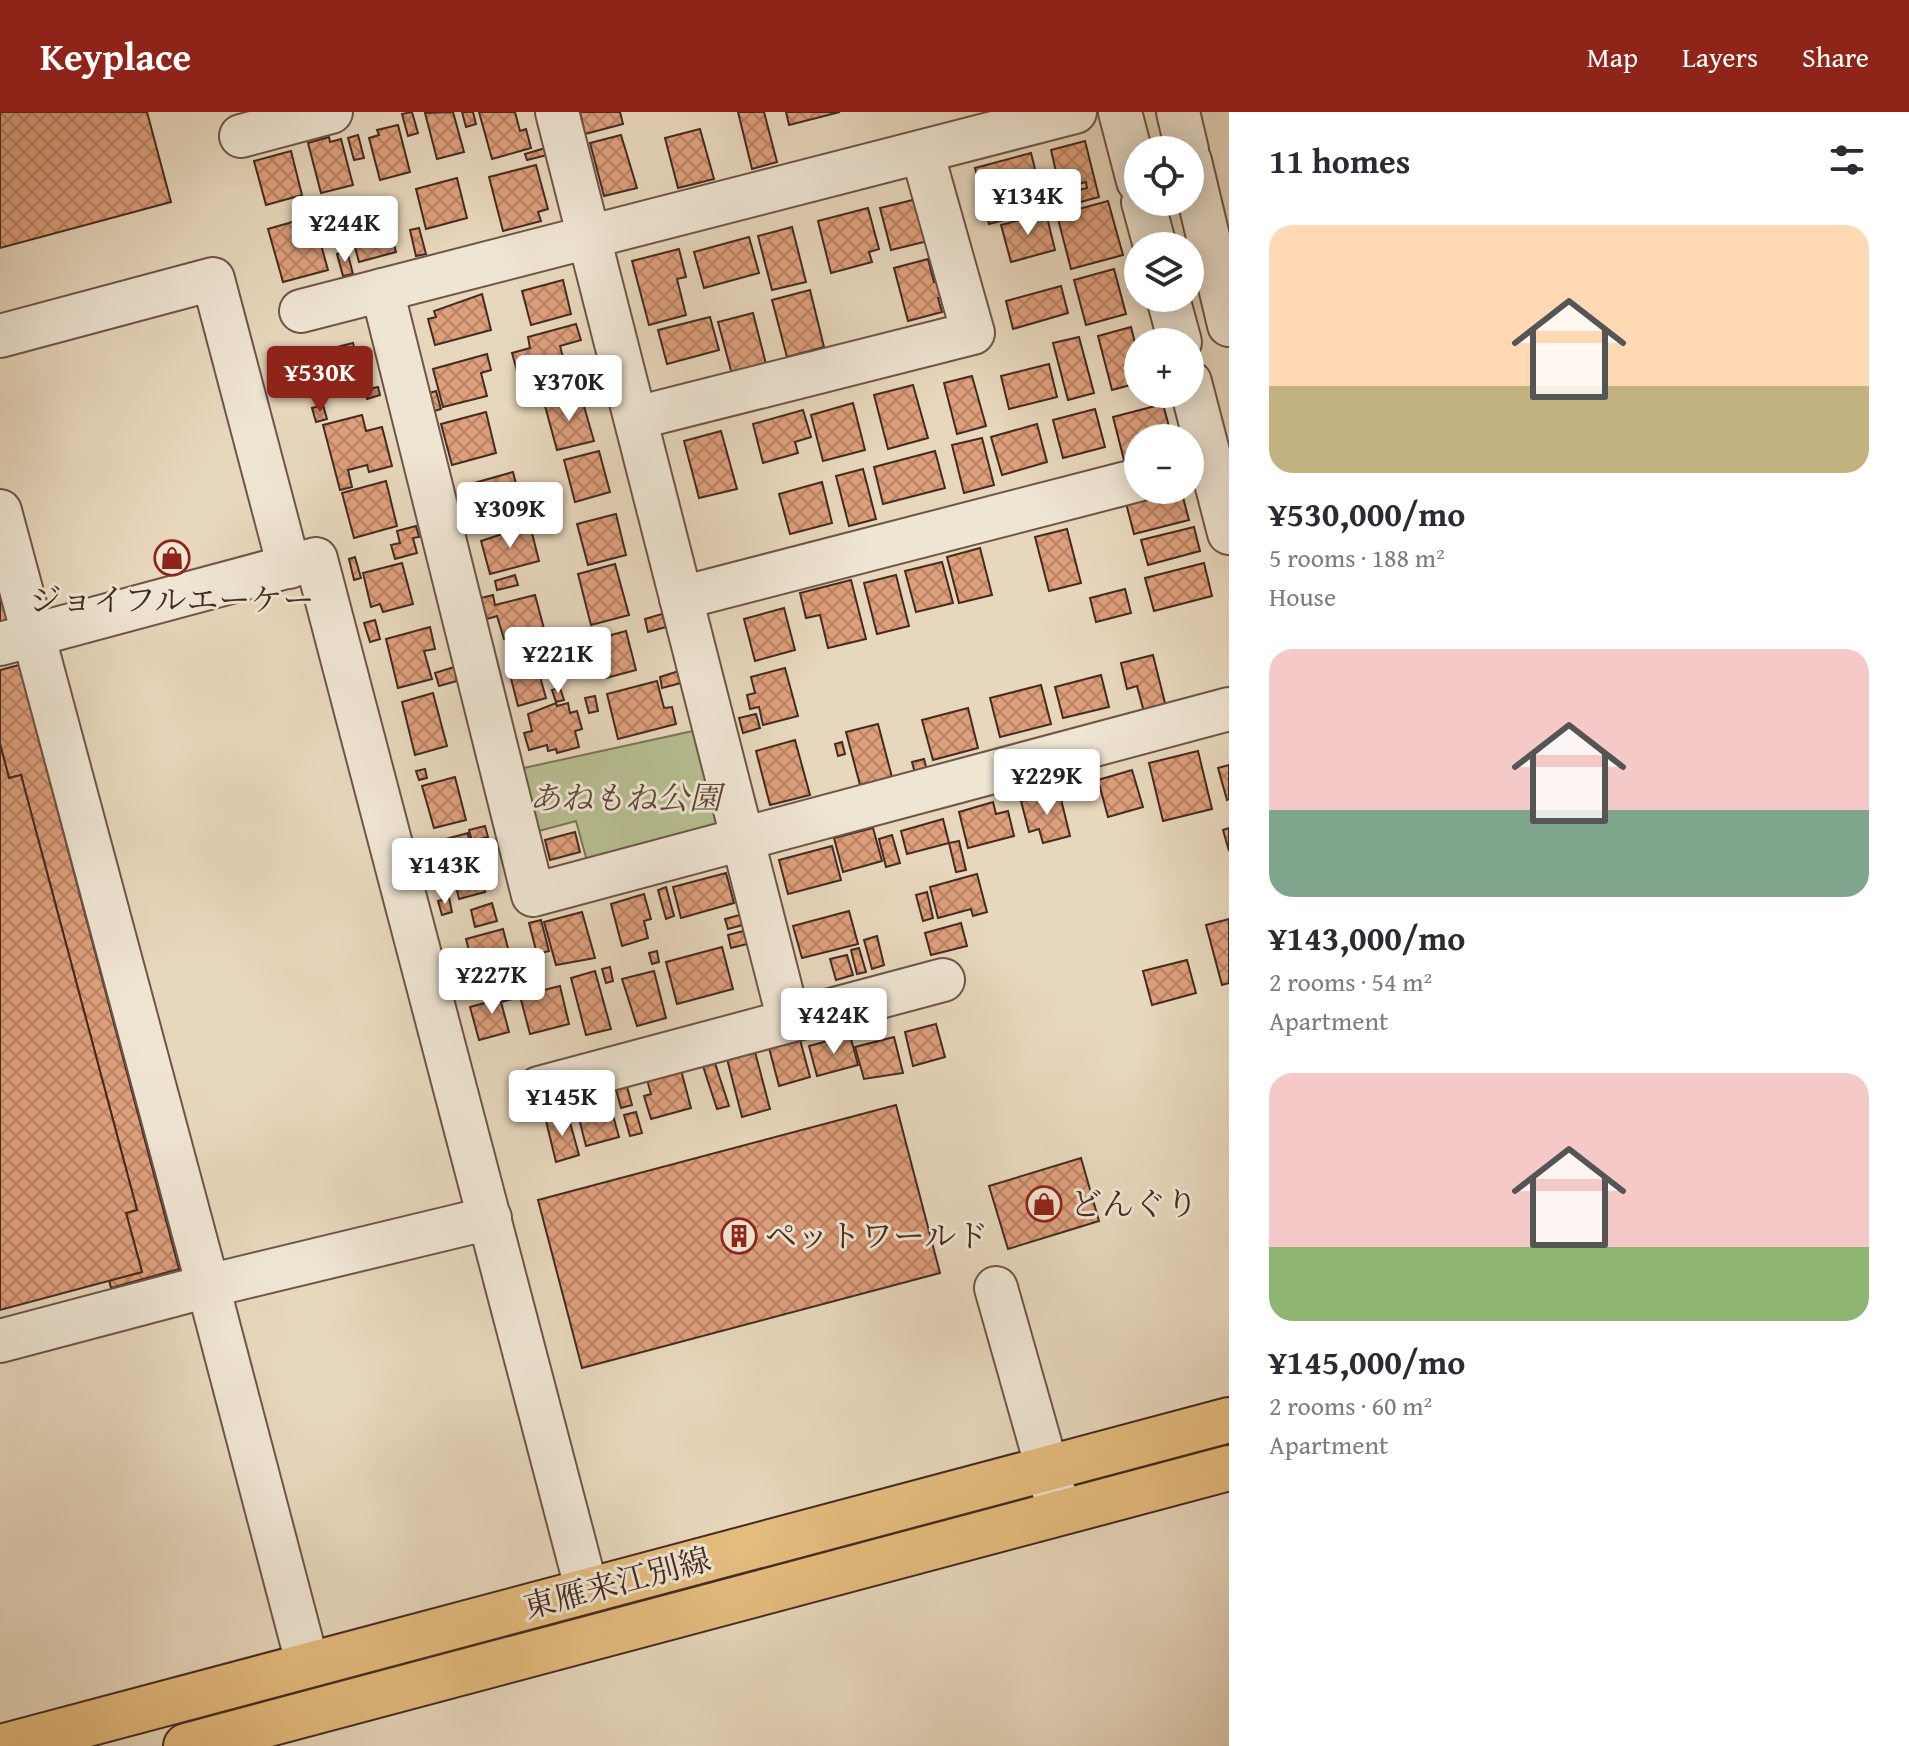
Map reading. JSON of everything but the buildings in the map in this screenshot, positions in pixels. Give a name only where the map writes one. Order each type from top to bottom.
[{"type":"main road","name":"東雁来江別線","points":[[5,1746],[1229,1420]]},
{"type":"main road","name":"東雁来江別線","points":[[186,1746],[1229,1468]]},
{"type":"street","points":[[557,112],[789,1021]]},
{"type":"street","points":[[301,311],[1075,112]]},
{"type":"street","points":[[1120,112],[1126,136]]},
{"type":"street","points":[[1178,112],[1184,136]]},
{"type":"street","points":[[241,136],[320,113]]},
{"type":"street","points":[[636,418],[973,333],[922,152]]},
{"type":"street","points":[[1203,216],[1229,325]]},
{"type":"street","points":[[0,336],[213,279],[289,567]]},
{"type":"street","points":[[382,290],[533,895],[1229,709]]},
{"type":"street","points":[[1197,408],[1229,533]]},
{"type":"street","points":[[681,598],[1124,484]]},
{"type":"street","points":[[0,511],[16,640],[208,1286],[308,1666]]},
{"type":"street","points":[[16,640],[316,559],[587,1591]]},
{"type":"street","points":[[539,1088],[943,980]]},
{"type":"street","points":[[0,1341],[208,1286],[490,1218]]},
{"type":"street","points":[[996,1288],[1059,1512]]},
{"type":"green space","name":"あねもね公園","points":[[693,731],[723,825],[587,861],[576,821],[535,832],[519,769]]},
{"type":"place","name":"ジョイフルエーケー","points":[[172,558]]},
{"type":"place","name":"どんぐり","points":[[1044,1204]]},
{"type":"place","name":"ペットワールド","points":[[739,1236]]}]
